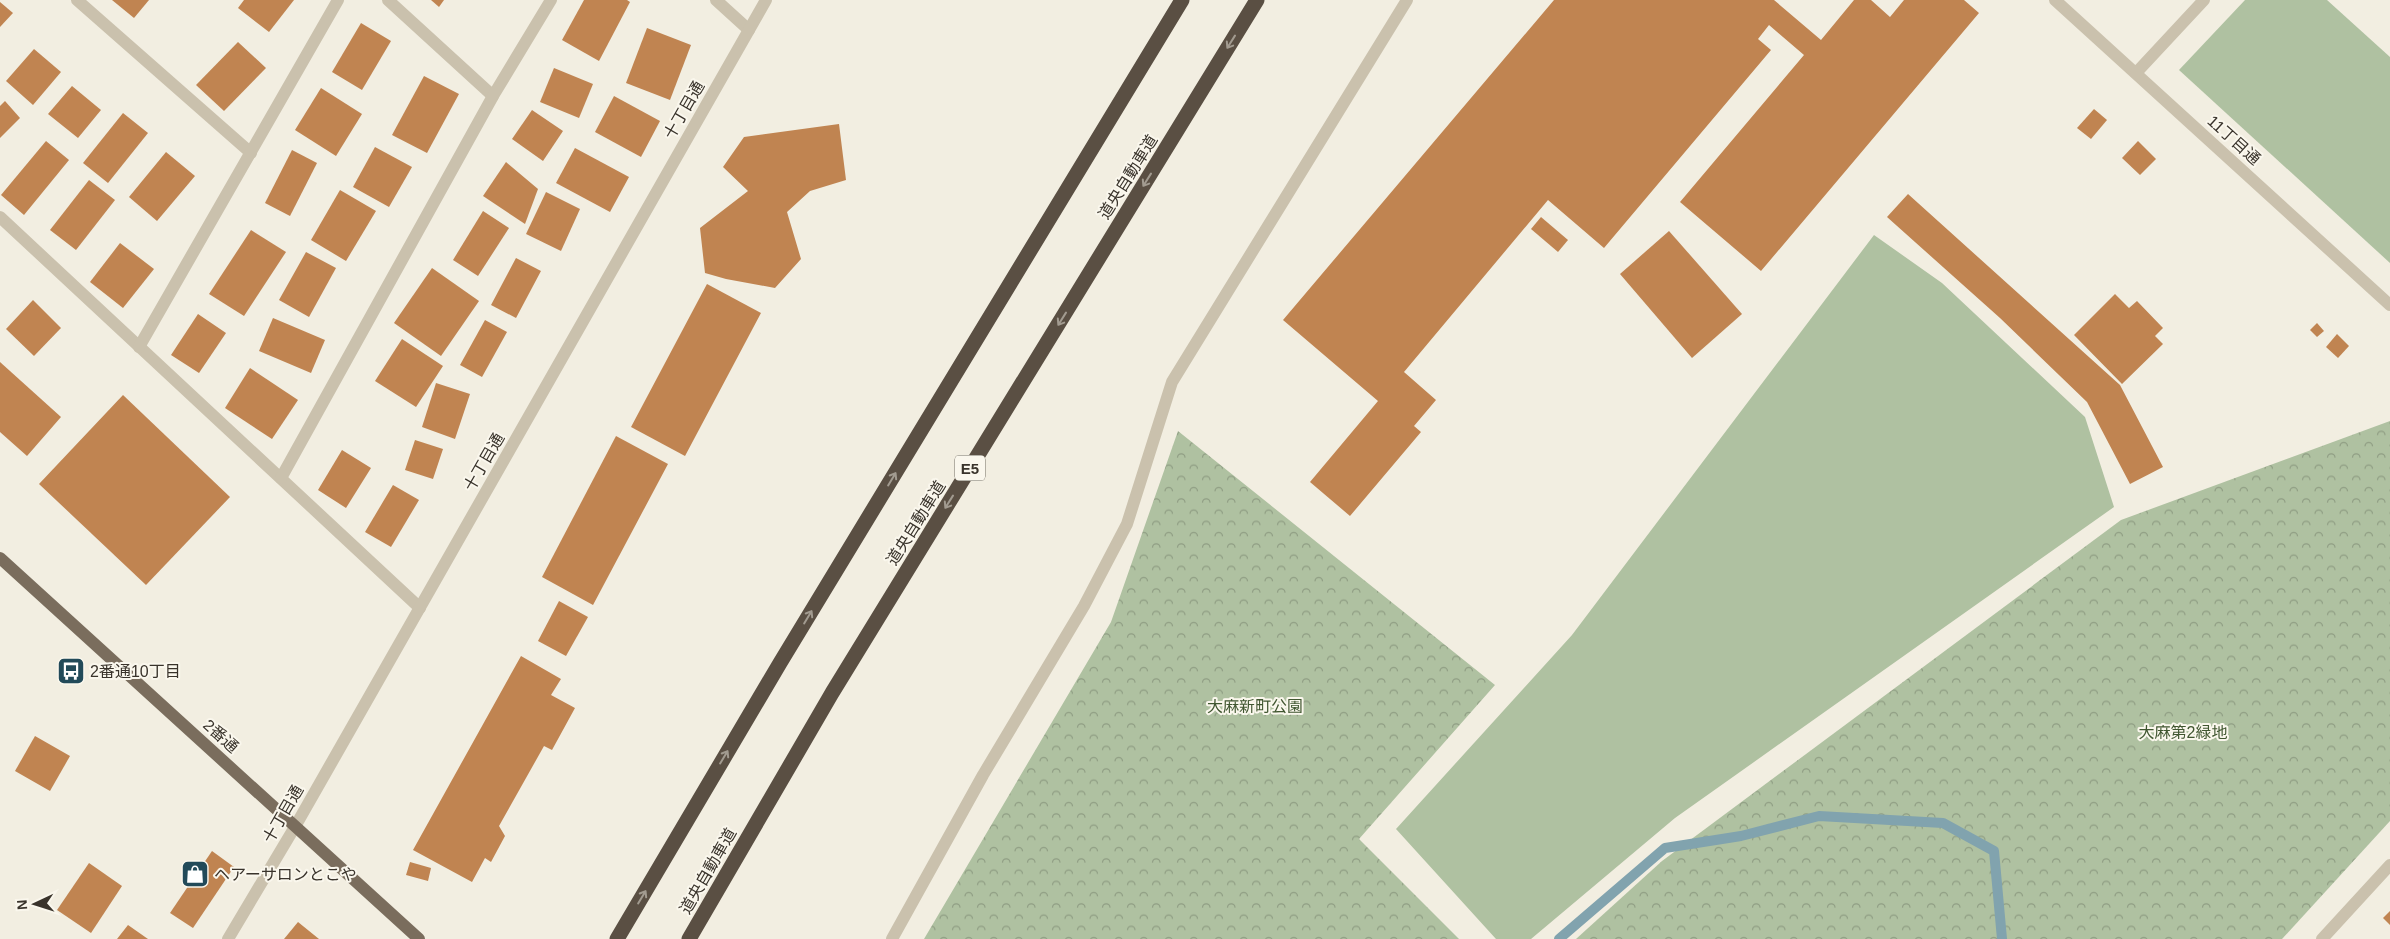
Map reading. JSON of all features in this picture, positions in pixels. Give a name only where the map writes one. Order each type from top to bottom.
[{"type":"highway","points":[[617,939],[780,663],[1182,0]]},
{"type":"highway","name":"道央自動車道","points":[[689,939],[837,684],[1257,0]]},
{"type":"main road","name":"2番通","points":[[0,558],[296,825],[419,939]]},
{"type":"street","points":[[77,0],[251,153]]},
{"type":"street","points":[[139,347],[338,0]]},
{"type":"street","points":[[388,0],[493,96]]},
{"type":"street","points":[[281,478],[493,96],[551,0]]},
{"type":"street","points":[[716,0],[749,30]]},
{"type":"street","name":"十丁目通","points":[[228,939],[296,825],[766,0]]},
{"type":"street","points":[[892,939],[983,774],[1084,606],[1127,524],[1172,382],[1407,0]]},
{"type":"street","name":"11丁目通","points":[[2055,0],[2390,305]]},
{"type":"street","points":[[2136,73],[2204,0]]},
{"type":"street","points":[[0,217],[420,608]]},
{"type":"street","points":[[2322,939],[2390,865]]},
{"type":"green space","points":[[2245,0],[2327,0],[2390,57],[2390,263],[2179,70]]},
{"type":"green space","points":[[1874,235],[1942,283],[2085,417],[2114,507],[1675,818],[1531,939],[1496,939],[1396,829],[1572,635]]},
{"type":"green space","name":"大麻第2緑地","points":[[2390,421],[2390,821],[2282,939],[1576,939],[1662,861],[2121,520]]},
{"type":"green space","name":"大麻新町公園","points":[[1178,431],[1495,685],[1359,839],[1459,939],[924,939],[1111,622]]},
{"type":"building","points":[[112,0],[149,0],[134,18]]},
{"type":"building","points":[[244,0],[294,0],[269,32],[238,8]]},
{"type":"building","points":[[431,0],[444,0],[439,7]]},
{"type":"building","points":[[584,0],[627,0],[630,2],[599,61],[562,40]]},
{"type":"building","points":[[1554,0],[1774,0],[1821,40],[1854,0],[1871,0],[1890,17],[1904,0],[1964,0],[1979,13],[1761,271],[1680,202],[1804,55],[1769,25],[1758,39],[1771,50],[1604,248],[1548,200],[1404,372],[1436,400],[1414,426],[1421,432],[1350,516],[1310,482],[1378,401],[1283,320]]},
{"type":"building","points":[[0,2],[13,13],[0,27]]},
{"type":"building","points":[[361,23],[391,41],[362,90],[332,72]]},
{"type":"building","points":[[647,28],[691,45],[670,100],[626,83]]},
{"type":"building","points":[[238,42],[266,68],[224,111],[196,85]]},
{"type":"building","points":[[34,49],[61,72],[33,105],[6,81]]},
{"type":"building","points":[[554,68],[593,84],[579,118],[540,102]]},
{"type":"building","points":[[424,76],[459,94],[427,153],[392,135]]},
{"type":"building","points":[[72,86],[101,110],[78,138],[48,114]]},
{"type":"building","points":[[321,88],[362,114],[336,156],[295,130]]},
{"type":"building","points":[[614,96],[660,121],[641,157],[595,132]]},
{"type":"building","points":[[5,101],[20,118],[0,138],[0,106]]},
{"type":"building","points":[[2094,109],[2107,120],[2091,139],[2077,128]]},
{"type":"building","points":[[532,110],[563,131],[543,161],[512,139]]},
{"type":"building","points":[[123,113],[148,133],[108,183],[83,163]]},
{"type":"building","points":[[839,124],[846,180],[810,191],[787,212],[801,259],[775,288],[705,273],[700,228],[748,191],[723,167],[744,137]]},
{"type":"building","points":[[46,141],[69,160],[24,215],[1,195]]},
{"type":"building","points":[[2138,141],[2156,159],[2140,175],[2122,158]]},
{"type":"building","points":[[375,147],[412,167],[389,207],[353,187]]},
{"type":"building","points":[[575,148],[629,177],[610,212],[556,183]]},
{"type":"building","points":[[292,150],[317,163],[290,216],[265,203]]},
{"type":"building","points":[[166,152],[195,176],[157,221],[129,197]]},
{"type":"building","points":[[506,162],[538,189],[525,224],[483,196]]},
{"type":"building","points":[[89,180],[115,200],[76,250],[50,230]]},
{"type":"building","points":[[340,190],[376,211],[346,261],[311,240]]},
{"type":"building","points":[[546,192],[580,209],[561,251],[526,234]]},
{"type":"building","points":[[1908,194],[2120,385],[2163,467],[2130,484],[2087,402],[2000,318],[1887,217]]},
{"type":"building","points":[[483,211],[509,228],[478,276],[453,260]]},
{"type":"building","points":[[1541,217],[1568,240],[1558,252],[1531,229]]},
{"type":"building","points":[[251,230],[286,252],[244,316],[209,294]]},
{"type":"building","points":[[1669,231],[1742,314],[1692,358],[1620,274]]},
{"type":"building","points":[[120,243],[154,269],[123,308],[90,282]]},
{"type":"building","points":[[306,252],[336,268],[309,317],[279,300]]},
{"type":"building","points":[[516,258],[541,271],[516,318],[491,305]]},
{"type":"building","points":[[432,268],[479,301],[441,356],[394,323]]},
{"type":"building","points":[[707,284],[761,313],[685,456],[631,427]]},
{"type":"building","points":[[2115,294],[2129,308],[2137,301],[2163,328],[2155,336],[2163,344],[2122,384],[2074,335]]},
{"type":"building","points":[[33,300],[61,328],[34,356],[6,329]]},
{"type":"building","points":[[198,314],[226,333],[199,373],[171,355]]},
{"type":"building","points":[[273,318],[325,340],[311,373],[259,351]]},
{"type":"building","points":[[485,320],[507,332],[482,377],[460,365]]},
{"type":"building","points":[[2317,323],[2324,331],[2317,337],[2310,330]]},
{"type":"building","points":[[2337,334],[2349,346],[2338,358],[2326,347]]},
{"type":"building","points":[[402,339],[443,366],[416,407],[375,381]]},
{"type":"building","points":[[0,362],[61,417],[27,456],[0,432]]},
{"type":"building","points":[[250,368],[298,400],[272,439],[225,408]]},
{"type":"building","points":[[436,383],[470,394],[455,439],[422,427]]},
{"type":"building","points":[[123,395],[230,497],[146,585],[39,484]]},
{"type":"building","points":[[616,436],[668,464],[593,605],[542,577]]},
{"type":"building","points":[[415,440],[443,449],[433,479],[405,470]]},
{"type":"building","points":[[342,450],[371,468],[346,508],[318,490]]},
{"type":"building","points":[[393,485],[419,500],[391,547],[365,532]]},
{"type":"building","points":[[559,601],[588,617],[566,656],[538,641]]},
{"type":"building","points":[[521,656],[561,679],[551,695],[575,708],[552,750],[544,746],[499,826],[505,836],[491,862],[485,858],[472,882],[413,850]]},
{"type":"building","points":[[35,736],[70,756],[50,791],[15,771]]},
{"type":"building","points":[[212,851],[234,867],[193,928],[170,913]]},
{"type":"building","points":[[410,862],[431,868],[428,881],[406,875]]},
{"type":"building","points":[[89,863],[122,886],[91,933],[57,910]]},
{"type":"building","points":[[2390,911],[2390,925],[2383,918]]},
{"type":"building","points":[[298,922],[319,939],[284,939]]},
{"type":"building","points":[[128,925],[148,939],[117,939]]},
{"type":"waterway","points":[[1559,939],[1665,848],[1741,836],[1819,816],[1943,823],[1994,851],[2002,939]]},
{"type":"place","name":"2番通10丁目","points":[[71,671]]},
{"type":"place","name":"ヘアーサロンとこや","points":[[195,874]]}]
